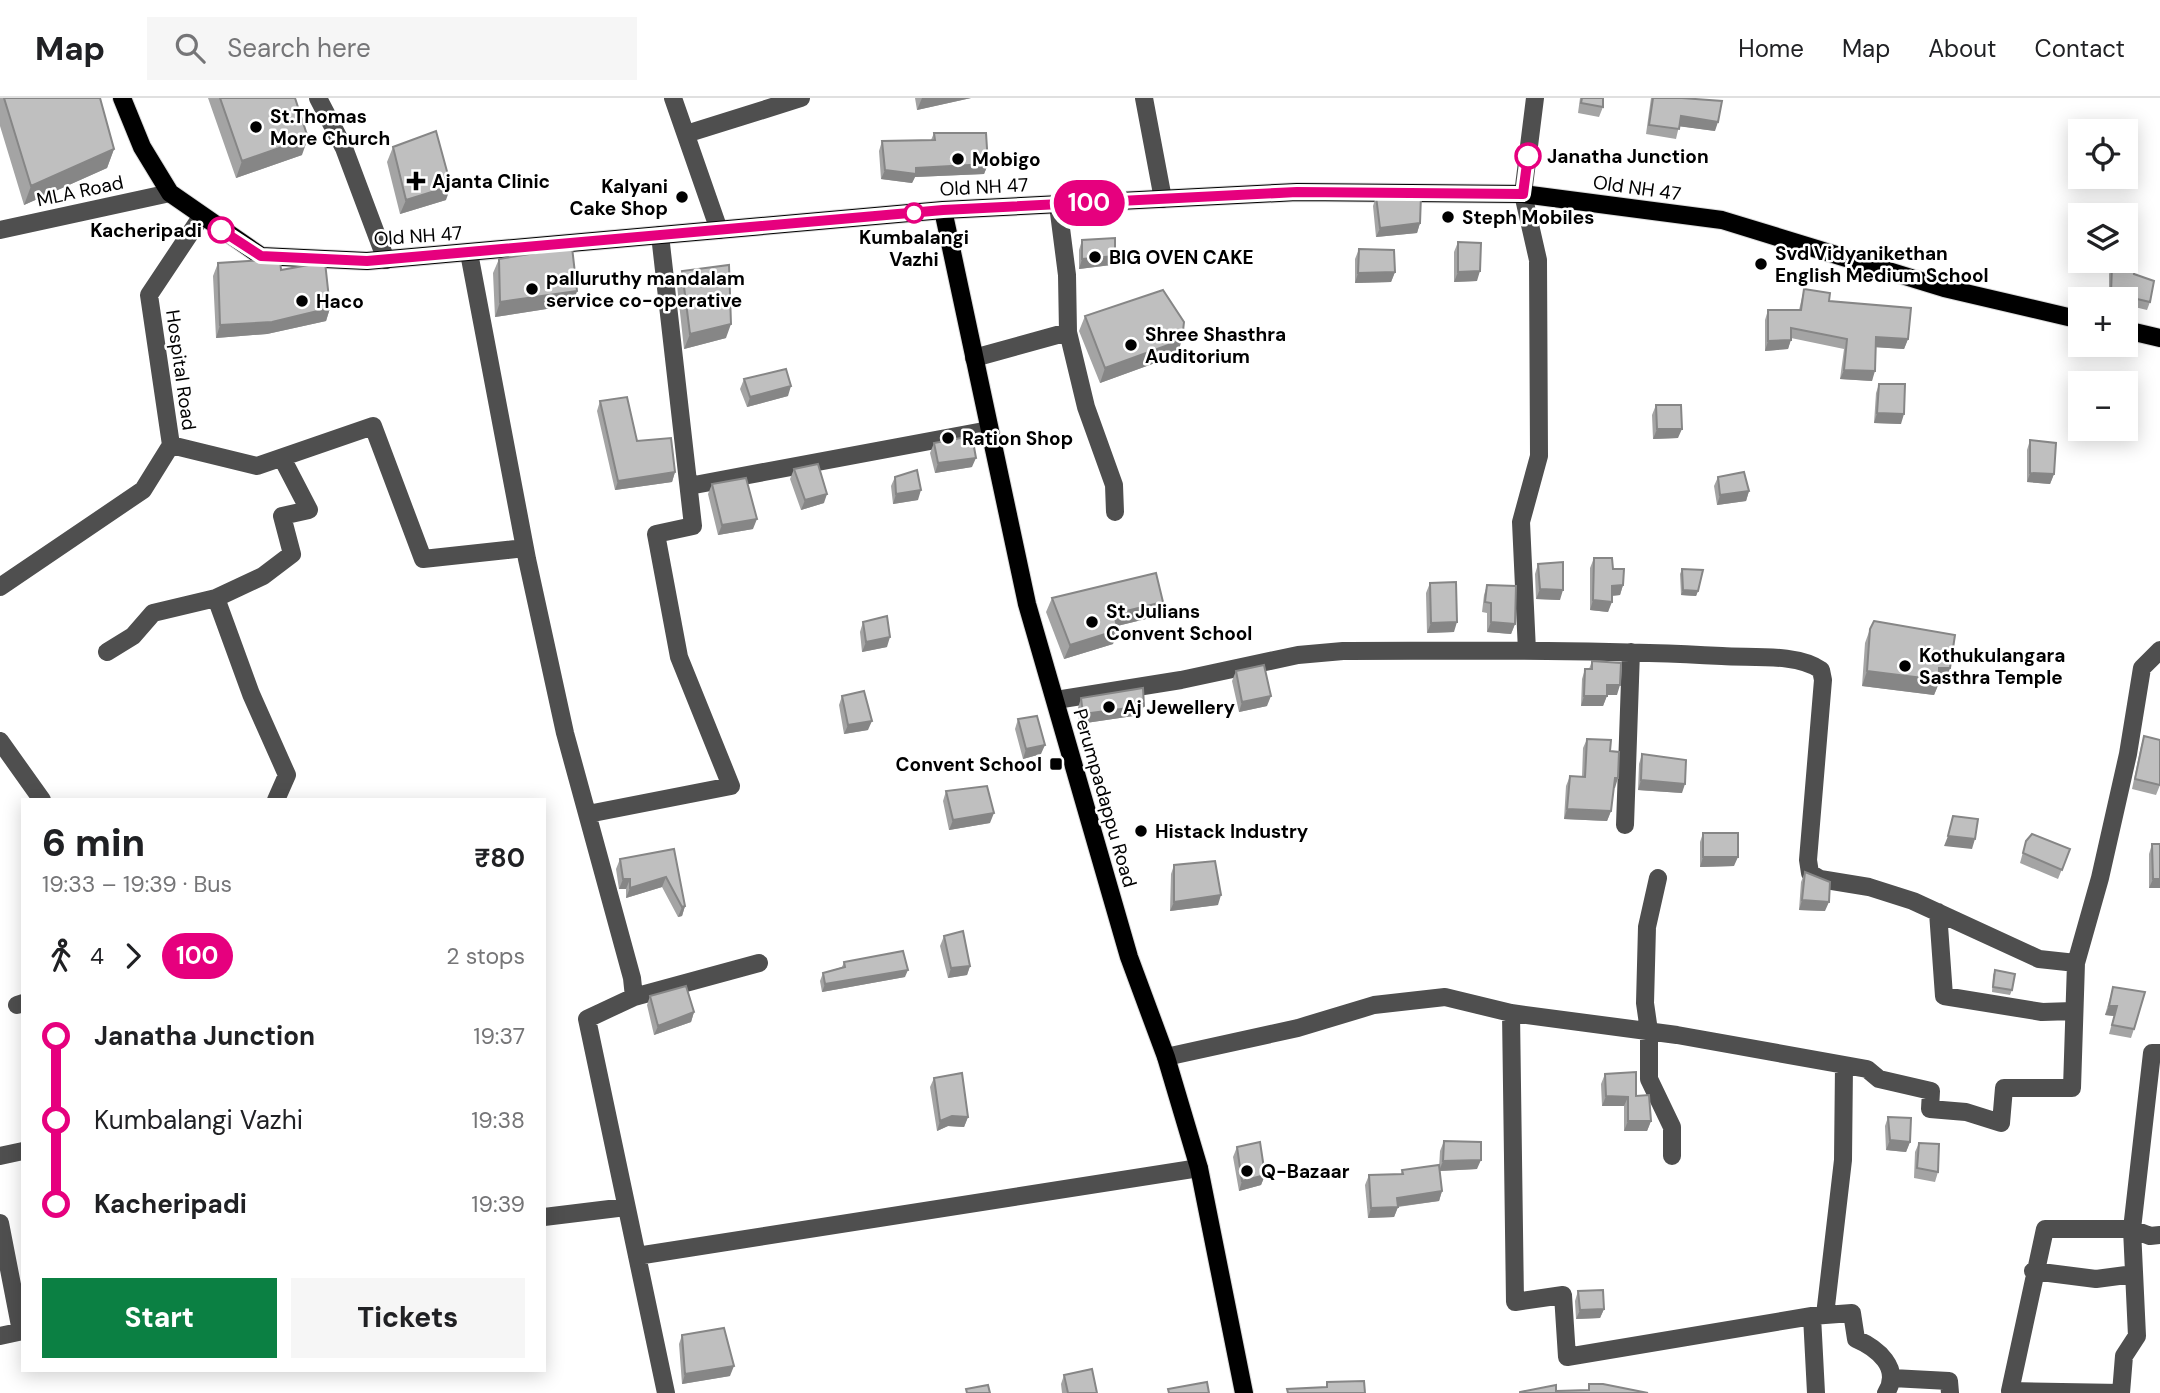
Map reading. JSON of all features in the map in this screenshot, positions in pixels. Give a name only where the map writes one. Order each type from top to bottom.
[{"type":"main road","name":"Old NH 47","points":[[122,98],[142,147],[170,193],[261,256],[386,260],[943,210],[1297,192],[1523,194],[1722,220],[1944,288],[2068,317]]},
{"type":"main road","name":"Perumpadappu Road","points":[[943,210],[1027,604],[1129,957],[1166,1057],[1199,1168],[1244,1393]]},
{"type":"main road","points":[[2138,333],[2160,338]]},
{"type":"street","points":[[317,98],[344,148],[386,260]]},
{"type":"street","points":[[673,98],[719,230]]},
{"type":"street","points":[[686,134],[802,98]]},
{"type":"street","points":[[1144,98],[1163,199]]},
{"type":"street","points":[[1527,651],[1521,522],[1539,456],[1538,260],[1523,194],[1535,98]]},
{"type":"street","name":"MLA Road","points":[[0,230],[170,193]]},
{"type":"street","points":[[1058,205],[1067,275],[1068,332],[1086,407],[1114,485],[1115,512]]},
{"type":"street","name":"Hospital Road","points":[[0,587],[144,491],[171,445],[149,295],[201,217]]},
{"type":"street","points":[[588,814],[732,786],[679,657],[656,534],[693,526],[660,235]]},
{"type":"street","points":[[469,253],[525,548],[565,733],[632,978],[634,997]]},
{"type":"street","points":[[974,358],[1068,332]]},
{"type":"street","points":[[171,445],[257,466],[373,426],[424,559],[525,548]]},
{"type":"street","points":[[689,486],[989,430]]},
{"type":"street","points":[[107,652],[133,636],[153,613],[216,598],[263,576],[292,554],[282,516],[309,510],[282,458]]},
{"type":"street","points":[[216,598],[251,694],[288,775],[277,798]]},
{"type":"street","points":[[1166,1057],[1298,1028],[1374,1005],[1445,997],[1511,1013],[1615,1029],[1649,1031],[1867,1069],[1879,1079],[1931,1091],[1930,1109],[1966,1112],[2001,1123],[2004,1088],[2071,1088],[2076,963],[2100,878],[2128,754],[2142,668],[2160,650]]},
{"type":"street","points":[[1056,700],[1181,680],[1298,655],[1343,651],[1631,652],[1787,660],[1815,666],[1821,670],[1820,744],[1808,860],[1810,873],[1820,879],[1869,887],[1938,912],[2039,959],[2076,963]]},
{"type":"street","points":[[1625,825],[1631,652]]},
{"type":"street","points":[[0,741],[41,798]]},
{"type":"street","points":[[1658,878],[1647,927],[1644,974],[1649,1031],[1649,1079],[1672,1127],[1672,1156]]},
{"type":"street","points":[[1938,912],[1944,996],[2042,1012],[2073,1011]]},
{"type":"street","points":[[666,1393],[587,1019],[634,997],[759,963]]},
{"type":"street","points":[[1511,1013],[1515,1302],[1563,1295],[1567,1357],[1852,1313],[1856,1339],[1875,1347],[1888,1365],[1889,1386],[1949,1381],[1950,1393]]},
{"type":"street","points":[[2160,1053],[2152,1053],[2132,1229],[2137,1336],[2124,1356],[2121,1393],[2010,1391],[2045,1229],[2132,1229],[2150,1236],[2160,1235]]},
{"type":"street","points":[[1816,1393],[1819,1316],[1843,1160],[1844,1066]]},
{"type":"street","points":[[0,1156],[21,1151]]},
{"type":"street","points":[[637,1256],[1199,1168]]},
{"type":"street","points":[[546,1217],[626,1208]]},
{"type":"street","points":[[0,1223],[21,1326]]},
{"type":"street","points":[[2034,1271],[2096,1279],[2134,1274]]},
{"type":"street","points":[[0,1336],[21,1331]]},
{"type":"building","points":[[4,98],[100,98],[114,149],[31,186]]},
{"type":"building","name":"St.Thomas More Church","points":[[220,98],[295,98],[308,138],[242,161]]},
{"type":"building","points":[[1582,98],[1603,98],[1603,107],[1581,103]]},
{"type":"building","points":[[1653,98],[1722,101],[1718,122],[1681,116],[1679,129],[1649,125]]},
{"type":"building","name":"Ajanta Clinic","points":[[436,131],[451,186],[406,200],[393,147]]},
{"type":"building","points":[[934,133],[986,133],[988,164],[916,168],[916,174],[885,170],[882,141],[935,140]]},
{"type":"building","points":[[1421,195],[1420,223],[1380,228],[1376,196]]},
{"type":"building","points":[[1115,238],[1115,256],[1082,259],[1082,240]]},
{"type":"building","points":[[1458,242],[1481,243],[1480,271],[1458,272]]},
{"type":"building","name":"palluruthy mandalam service co-operative","points":[[572,247],[577,291],[500,302],[499,259]]},
{"type":"building","points":[[1359,249],[1394,250],[1395,272],[1358,273]]},
{"type":"building","points":[[280,259],[281,270],[325,262],[330,308],[272,322],[220,325],[218,263]]},
{"type":"building","points":[[729,265],[731,324],[690,334],[682,271]]},
{"type":"building","points":[[2112,273],[2134,273],[2154,281],[2150,302],[2138,299],[2138,287],[2111,287]]},
{"type":"building","points":[[1804,289],[1830,293],[1829,301],[1911,308],[1908,339],[1876,337],[1875,371],[1844,370],[1847,339],[1791,328],[1791,340],[1768,341],[1768,310],[1801,310]]},
{"type":"building","name":"Shree Shasthra Auditorium","points":[[1163,290],[1184,322],[1182,340],[1105,368],[1085,316]]},
{"type":"building","points":[[786,369],[791,386],[750,397],[744,379]]},
{"type":"building","points":[[1879,384],[1905,384],[1904,414],[1877,413]]},
{"type":"building","points":[[627,397],[637,441],[671,438],[675,472],[618,481],[600,401]]},
{"type":"building","points":[[1656,405],[1681,405],[1682,429],[1657,429]]},
{"type":"building","points":[[972,436],[976,458],[938,463],[934,443]]},
{"type":"building","points":[[2030,440],[2056,443],[2054,474],[2030,473]]},
{"type":"building","points":[[818,464],[827,494],[805,500],[794,469]]},
{"type":"building","points":[[917,470],[921,490],[896,494],[895,477]]},
{"type":"building","points":[[1744,472],[1749,491],[1720,495],[1718,477]]},
{"type":"building","points":[[746,478],[757,519],[722,525],[712,484]]},
{"type":"building","points":[[1594,558],[1612,558],[1613,569],[1624,569],[1623,585],[1612,586],[1612,602],[1593,600]]},
{"type":"building","points":[[1563,562],[1563,590],[1540,589],[1538,564]]},
{"type":"building","points":[[1682,569],[1703,570],[1698,591],[1683,590]]},
{"type":"building","name":"St. Julians Convent School","points":[[1156,573],[1163,602],[1114,614],[1118,630],[1070,645],[1052,598]]},
{"type":"building","points":[[1456,582],[1457,622],[1431,623],[1430,583]]},
{"type":"building","points":[[1487,585],[1516,586],[1515,624],[1491,622],[1491,603],[1485,602]]},
{"type":"building","points":[[887,616],[890,637],[866,642],[863,622]]},
{"type":"building","name":"Kothukulangara Sasthra Temple","points":[[1874,621],[1955,635],[1950,668],[1939,668],[1939,680],[1867,671],[1870,629]]},
{"type":"building","points":[[1592,661],[1621,663],[1620,685],[1607,685],[1607,696],[1584,696],[1585,669],[1592,669]]},
{"type":"building","points":[[1264,665],[1271,696],[1242,702],[1236,671]]},
{"type":"building","points":[[1143,688],[1144,706],[1083,714],[1081,698]]},
{"type":"building","points":[[864,691],[872,721],[848,725],[842,696]]},
{"type":"building","points":[[1037,716],[1045,745],[1026,749],[1018,719]]},
{"type":"building","points":[[2144,736],[2160,740],[2160,785],[2135,779]]},
{"type":"building","points":[[1587,739],[1611,740],[1610,751],[1619,752],[1618,778],[1615,778],[1611,811],[1567,809],[1570,776],[1585,777]]},
{"type":"building","points":[[1642,754],[1686,760],[1685,784],[1641,780]]},
{"type":"building","points":[[987,786],[994,813],[953,820],[946,791]]},
{"type":"building","points":[[1953,816],[1978,819],[1975,839],[1948,836]]},
{"type":"building","points":[[1703,833],[1738,833],[1738,857],[1703,857]]},
{"type":"building","points":[[2032,834],[2070,849],[2062,870],[2023,853],[2026,841]]},
{"type":"building","points":[[2152,844],[2160,844],[2160,879],[2153,879]]},
{"type":"building","points":[[674,849],[685,906],[682,907],[666,877],[630,888],[630,879],[623,879],[620,859]]},
{"type":"building","points":[[1215,861],[1221,895],[1174,902],[1174,865]]},
{"type":"building","points":[[1805,872],[1830,882],[1829,902],[1802,900]]},
{"type":"building","points":[[963,931],[970,966],[951,968],[944,936]]},
{"type":"building","points":[[903,951],[908,970],[825,984],[823,973],[845,967],[844,962]]},
{"type":"building","points":[[1995,970],[2015,974],[2012,990],[1993,987]]},
{"type":"building","points":[[686,986],[694,1012],[658,1026],[650,996]]},
{"type":"building","points":[[2113,987],[2145,992],[2134,1029],[2112,1025],[2117,1006],[2109,1006]]},
{"type":"building","points":[[1636,1072],[1636,1096],[1649,1095],[1651,1121],[1628,1121],[1628,1097],[1606,1096],[1605,1074]]},
{"type":"building","points":[[962,1073],[968,1117],[952,1116],[940,1121],[934,1078]]},
{"type":"building","points":[[1888,1117],[1911,1118],[1910,1142],[1890,1140]]},
{"type":"building","points":[[1444,1141],[1481,1142],[1481,1160],[1443,1161]]},
{"type":"building","points":[[1260,1142],[1265,1175],[1242,1181],[1237,1147]]},
{"type":"building","points":[[1919,1143],[1939,1144],[1938,1172],[1917,1168]]},
{"type":"building","points":[[1439,1165],[1442,1191],[1397,1198],[1398,1207],[1371,1208],[1369,1175],[1403,1174],[1402,1170]]},
{"type":"building","points":[[1603,1290],[1604,1309],[1580,1310],[1578,1291]]},
{"type":"building","points":[[724,1328],[734,1366],[685,1374],[682,1335]]},
{"type":"building","points":[[1092,1369],[1097,1393],[1068,1393],[1064,1375]]},
{"type":"building","points":[[1364,1381],[1365,1393],[1288,1393],[1287,1389],[1327,1387],[1327,1382]]},
{"type":"building","points":[[1207,1382],[1209,1393],[1169,1393],[1168,1389]]},
{"type":"building","points":[[1589,1384],[1603,1384],[1648,1393],[1520,1393],[1556,1385],[1556,1391],[1589,1390]]},
{"type":"building","points":[[988,1385],[990,1393],[967,1393],[966,1389]]},
{"type":"bus line","name":"100","points":[[221,230],[261,256],[367,261],[943,210],[1297,192],[1523,194],[1528,156]]},
{"type":"place","name":"St.Thomas More Church","points":[[256,127]]},
{"type":"place","name":"Janatha Junction","points":[[1528,156]]},
{"type":"place","name":"Mobigo","points":[[958,159]]},
{"type":"place","name":"Ajanta Clinic","points":[[416,181]]},
{"type":"place","name":"Kalyani Cake Shop","points":[[682,197]]},
{"type":"place","name":"Kumbalangi Vazhi","points":[[914,213]]},
{"type":"place","name":"Steph Mobiles","points":[[1448,217]]},
{"type":"place","name":"Kacheripadi","points":[[221,230]]},
{"type":"place","name":"BIG OVEN CAKE","points":[[1095,257]]},
{"type":"place","name":"Svd Vidyanikethan English Medium School","points":[[1761,264]]},
{"type":"place","name":"palluruthy mandalam service co-operative","points":[[532,289]]},
{"type":"place","name":"Haco","points":[[302,301]]},
{"type":"place","name":"Shree Shasthra Auditorium","points":[[1131,345]]},
{"type":"place","name":"Ration Shop","points":[[948,438]]},
{"type":"place","name":"St. Julians Convent School","points":[[1092,622]]},
{"type":"place","name":"Kothukulangara Sasthra Temple","points":[[1905,666]]},
{"type":"place","name":"Aj Jewellery","points":[[1109,707]]},
{"type":"place","name":"Convent School","points":[[1056,764]]},
{"type":"place","name":"Histack Industry","points":[[1141,831]]},
{"type":"place","name":"Q-Bazaar","points":[[1247,1171]]}]
